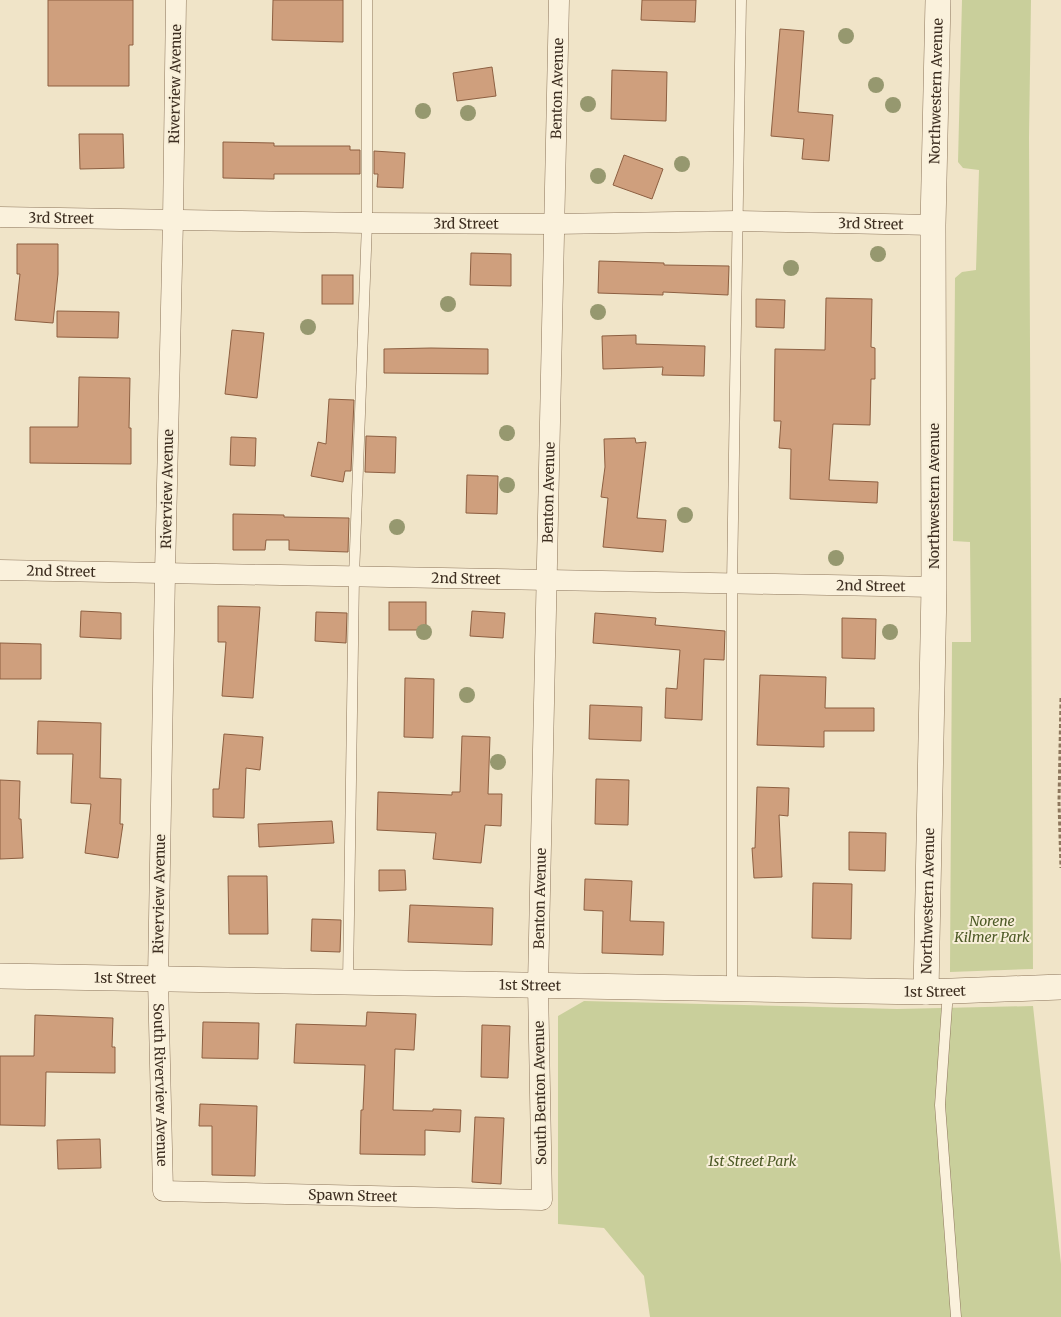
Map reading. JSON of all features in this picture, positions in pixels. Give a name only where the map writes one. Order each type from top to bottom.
[{"type":"street","name":"Riverview Avenue","points":[[158,979],[176,0]]},
{"type":"street","name":"Benton Avenue","points":[[538,985],[559,0]]},
{"type":"street","name":"Northwestern Avenue","points":[[937,991],[933,225],[938,0]]},
{"type":"street","name":"3rd Street","points":[[0,217],[367,223],[554,224],[738,221],[933,225]]},
{"type":"street","name":"2nd Street","points":[[0,570],[934,587]]},
{"type":"street","name":"1st Street","points":[[0,976],[732,989],[937,991],[1061,987]]},
{"type":"street","name":"South Riverview Avenue","points":[[158,979],[163,1191]]},
{"type":"street","name":"South Benton Avenue","points":[[538,985],[542,1200]]},
{"type":"street","name":"Spawn Street","points":[[163,1191],[542,1200]]},
{"type":"lane","points":[[348,982],[354,577],[367,223],[367,0]]},
{"type":"lane","points":[[732,989],[732,584],[741,0]]},
{"type":"lane","points":[[937,991],[940,1105],[956,1317]]},
{"type":"path","points":[[1061,698],[1059,802],[1061,868]]},
{"type":"green space","name":"Norene Kilmer Park","points":[[962,0],[1031,0],[1029,137],[1033,969],[950,972],[952,642],[971,642],[970,542],[953,541],[955,278],[962,272],[976,270],[979,170],[963,168],[958,162]]},
{"type":"green space","name":"1st Street Park","points":[[584,1001],[897,1009],[1033,1006],[1061,1264],[1061,1317],[650,1317],[644,1276],[604,1228],[558,1224],[558,1016]]},
{"type":"building","points":[[48,0],[133,0],[133,45],[129,45],[129,86],[48,86]]},
{"type":"building","points":[[273,0],[343,0],[343,42],[272,40]]},
{"type":"building","points":[[642,0],[696,0],[695,22],[641,20]]},
{"type":"building","points":[[780,29],[804,31],[798,112],[833,115],[829,161],[802,159],[804,139],[771,136]]},
{"type":"building","points":[[492,67],[496,96],[457,101],[453,73]]},
{"type":"building","points":[[612,70],[667,72],[666,121],[611,119]]},
{"type":"building","points":[[79,134],[123,134],[124,168],[80,169]]},
{"type":"building","points":[[223,142],[274,143],[274,146],[350,146],[350,150],[360,150],[360,174],[274,174],[274,179],[223,178]]},
{"type":"building","points":[[374,151],[405,153],[403,188],[377,187],[378,174],[374,174]]},
{"type":"building","points":[[624,155],[663,169],[652,199],[613,185]]},
{"type":"building","points":[[17,244],[58,244],[58,274],[53,323],[15,320],[20,274],[17,274]]},
{"type":"building","points":[[471,253],[511,254],[511,286],[470,285]]},
{"type":"building","points":[[599,261],[729,266],[728,295],[663,292],[663,295],[598,293]]},
{"type":"building","points":[[322,275],[353,275],[353,304],[322,304]]},
{"type":"building","points":[[826,298],[872,299],[871,347],[875,348],[875,379],[871,379],[870,425],[833,424],[829,480],[878,482],[877,503],[790,499],[791,449],[779,448],[781,421],[774,421],[775,349],[825,350]]},
{"type":"building","points":[[756,299],[785,300],[784,328],[756,327]]},
{"type":"building","points":[[57,311],[119,312],[118,338],[57,337]]},
{"type":"building","points":[[232,330],[264,333],[257,398],[225,394]]},
{"type":"building","points":[[636,335],[636,344],[705,346],[704,376],[662,375],[663,367],[603,369],[602,336]]},
{"type":"building","points":[[384,349],[488,349],[488,374],[384,373]]},
{"type":"building","points":[[79,377],[130,378],[129,428],[131,428],[131,464],[30,463],[30,427],[78,427]]},
{"type":"building","points":[[329,399],[354,400],[351,471],[345,471],[343,482],[311,476],[318,442],[326,444]]},
{"type":"building","points":[[366,436],[396,437],[395,473],[365,472]]},
{"type":"building","points":[[231,437],[256,438],[255,466],[230,465]]},
{"type":"building","points":[[635,438],[636,443],[646,442],[637,518],[666,520],[663,552],[603,547],[608,498],[601,497],[605,467],[604,439]]},
{"type":"building","points":[[467,475],[498,476],[497,514],[466,513]]},
{"type":"building","points":[[233,514],[349,518],[348,552],[289,550],[289,540],[266,540],[265,550],[233,550]]},
{"type":"building","points":[[389,602],[426,602],[426,630],[389,630]]},
{"type":"building","points":[[218,606],[260,607],[253,698],[222,696],[226,642],[218,642]]},
{"type":"building","points":[[81,611],[121,613],[121,639],[80,637]]},
{"type":"building","points":[[472,611],[505,613],[503,638],[470,636]]},
{"type":"building","points":[[316,612],[347,613],[346,643],[315,641]]},
{"type":"building","points":[[595,613],[656,618],[655,625],[725,631],[724,660],[704,659],[702,720],[665,718],[666,688],[677,689],[680,650],[593,643]]},
{"type":"building","points":[[842,618],[876,619],[875,659],[842,658]]},
{"type":"building","points":[[0,643],[41,644],[41,679],[0,679]]},
{"type":"building","points":[[760,675],[826,677],[825,708],[874,708],[874,731],[824,731],[824,747],[757,745]]},
{"type":"building","points":[[405,678],[434,679],[433,738],[404,737]]},
{"type":"building","points":[[590,705],[642,707],[641,741],[589,739]]},
{"type":"building","points":[[38,721],[101,723],[100,778],[121,779],[120,824],[123,824],[118,858],[85,853],[91,804],[71,803],[73,754],[37,754]]},
{"type":"building","points":[[224,734],[263,737],[260,770],[246,768],[244,818],[213,817],[213,789],[219,789]]},
{"type":"building","points":[[462,736],[490,737],[488,794],[502,794],[501,826],[485,825],[481,863],[433,859],[436,833],[377,830],[378,792],[452,795],[452,792],[460,792]]},
{"type":"building","points":[[596,779],[629,780],[628,825],[595,824]]},
{"type":"building","points":[[0,780],[20,781],[19,819],[21,819],[23,858],[0,859]]},
{"type":"building","points":[[757,787],[789,788],[788,816],[779,815],[782,877],[754,878],[752,848],[755,848]]},
{"type":"building","points":[[332,821],[334,843],[259,847],[258,824]]},
{"type":"building","points":[[849,832],[886,833],[885,871],[849,870]]},
{"type":"building","points":[[379,870],[405,870],[406,890],[379,891]]},
{"type":"building","points":[[228,876],[267,876],[268,934],[229,934]]},
{"type":"building","points":[[585,879],[632,881],[630,921],[664,922],[663,955],[602,953],[603,911],[584,910]]},
{"type":"building","points":[[813,883],[852,884],[851,939],[812,938]]},
{"type":"building","points":[[410,905],[493,908],[492,945],[408,942]]},
{"type":"building","points":[[312,919],[341,920],[340,952],[311,951]]},
{"type":"building","points":[[367,1012],[416,1014],[414,1050],[395,1049],[393,1110],[461,1110],[460,1132],[425,1130],[425,1155],[360,1154],[365,1065],[294,1063],[296,1024],[366,1026]]},
{"type":"building","points":[[35,1015],[113,1018],[112,1047],[115,1047],[115,1073],[46,1072],[45,1126],[0,1125],[0,1056],[34,1056]]},
{"type":"building","points":[[203,1022],[259,1023],[258,1059],[202,1058]]},
{"type":"building","points":[[482,1025],[510,1026],[508,1078],[481,1077]]},
{"type":"building","points":[[200,1104],[257,1106],[255,1176],[212,1175],[212,1126],[199,1126]]},
{"type":"building","points":[[475,1117],[504,1118],[501,1184],[472,1182]]},
{"type":"building","points":[[100,1139],[101,1168],[58,1169],[57,1140]]}]
